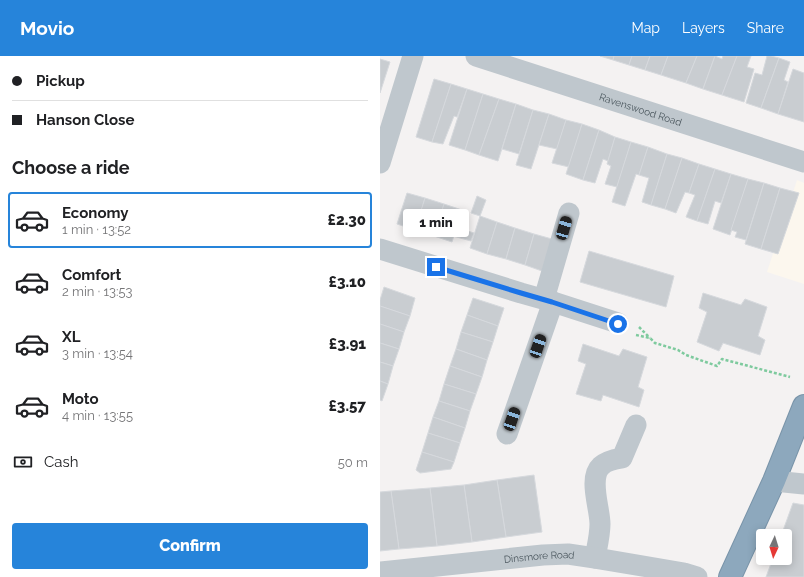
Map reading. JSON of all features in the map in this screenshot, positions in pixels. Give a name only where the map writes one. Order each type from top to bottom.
[{"type":"highway","points":[[730,577],[774,481],[804,406]]},
{"type":"street","points":[[380,162],[413,56]]},
{"type":"street","name":"Ravenswood Road","points":[[476,56],[804,162]]},
{"type":"street","points":[[507,434],[548,301],[569,213]]},
{"type":"street","points":[[380,249],[548,301],[624,328]]},
{"type":"street","points":[[595,558],[600,523],[595,486],[596,475],[601,466],[622,458],[636,424]]},
{"type":"street","points":[[774,481],[804,484]]},
{"type":"street","name":"Dinsmore Road","points":[[380,572],[543,555],[568,554],[677,572],[697,577]]},
{"type":"path","points":[[624,328],[650,338],[655,343],[678,350],[686,356],[717,366],[722,359],[790,376]]},
{"type":"shaded area","points":[[797,180],[804,183],[804,284],[767,272]]},
{"type":"building","points":[[600,56],[614,56],[613,60]]},
{"type":"building","points":[[614,56],[632,56],[629,65],[613,60]]},
{"type":"building","points":[[632,56],[650,56],[645,70],[629,65]]},
{"type":"building","points":[[650,56],[668,56],[661,75],[645,70]]},
{"type":"building","points":[[668,56],[697,56],[686,83],[661,75]]},
{"type":"building","points":[[697,56],[715,56],[703,89],[686,83]]},
{"type":"building","points":[[715,56],[722,59],[723,56],[737,56],[722,95],[703,89]]},
{"type":"building","points":[[737,56],[751,56],[747,67],[754,69],[744,102],[722,95]]},
{"type":"building","points":[[767,56],[779,58],[761,108],[746,103],[755,73],[762,75]]},
{"type":"building","points":[[779,58],[790,62],[784,80],[788,82],[778,114],[761,108]]},
{"type":"building","points":[[380,59],[390,62],[380,93]]},
{"type":"building","points":[[793,69],[804,73],[804,122],[778,114]]},
{"type":"building","points":[[434,79],[451,84],[432,142],[416,137]]},
{"type":"building","points":[[451,84],[467,89],[457,117],[454,116],[443,144],[432,142]]},
{"type":"building","points":[[467,89],[483,94],[465,150],[449,145]]},
{"type":"building","points":[[483,94],[499,99],[479,155],[465,150]]},
{"type":"building","points":[[499,99],[516,104],[498,161],[479,155]]},
{"type":"building","points":[[516,104],[533,110],[519,154],[502,149]]},
{"type":"building","points":[[533,110],[549,114],[531,169],[516,165]]},
{"type":"building","points":[[549,114],[566,120],[557,149],[539,145]]},
{"type":"building","points":[[566,120],[582,124],[569,167],[552,163]]},
{"type":"building","points":[[582,124],[599,130],[583,180],[566,174]]},
{"type":"building","points":[[599,130],[615,137],[608,161],[603,159],[595,183],[583,180]]},
{"type":"building","points":[[615,137],[631,142],[617,187],[605,184],[611,166],[607,164]]},
{"type":"building","points":[[631,142],[648,147],[639,175],[636,174],[625,206],[612,202]]},
{"type":"building","points":[[648,147],[667,154],[651,205],[642,202],[649,178],[639,175]]},
{"type":"building","points":[[667,154],[682,158],[665,209],[651,205]]},
{"type":"building","points":[[682,158],[699,164],[689,193],[685,192],[676,213],[665,209]]},
{"type":"building","points":[[699,164],[715,169],[697,221],[686,217],[695,195],[689,193]]},
{"type":"building","points":[[715,169],[731,174],[721,203],[715,201],[708,224],[697,221]]},
{"type":"building","points":[[731,174],[748,179],[730,235],[713,229]]},
{"type":"building","points":[[748,179],[764,183],[746,240],[735,237],[737,232],[731,230]]},
{"type":"building","points":[[764,183],[780,188],[761,249],[745,244]]},
{"type":"building","points":[[780,188],[799,193],[778,254],[761,249]]},
{"type":"building","points":[[407,193],[425,198],[415,230],[397,224]]},
{"type":"building","points":[[477,196],[486,200],[480,216],[471,213]]},
{"type":"building","points":[[425,198],[444,204],[434,236],[415,230]]},
{"type":"building","points":[[444,204],[462,210],[452,242],[434,236]]},
{"type":"building","points":[[480,216],[497,222],[487,254],[470,248]]},
{"type":"building","points":[[497,222],[515,228],[506,259],[487,254]]},
{"type":"building","points":[[456,227],[474,233],[471,241],[453,236]]},
{"type":"building","points":[[515,228],[534,234],[525,265],[506,259]]},
{"type":"building","points":[[534,234],[552,239],[542,271],[525,265]]},
{"type":"building","points":[[589,251],[674,276],[666,307],[580,282]]},
{"type":"building","points":[[384,287],[415,298],[410,316],[380,306],[380,300]]},
{"type":"building","points":[[703,293],[741,305],[745,299],[767,307],[758,336],[765,340],[760,355],[723,343],[719,351],[697,342],[707,312],[699,308]]},
{"type":"building","points":[[473,298],[504,308],[498,326],[467,315]]},
{"type":"building","points":[[380,306],[410,316],[404,332],[380,324]]},
{"type":"building","points":[[467,315],[498,326],[493,342],[461,332]]},
{"type":"building","points":[[380,324],[404,332],[399,349],[380,343]]},
{"type":"building","points":[[461,332],[493,342],[487,360],[456,349]]},
{"type":"building","points":[[380,343],[399,349],[393,366],[380,362]]},
{"type":"building","points":[[583,344],[619,356],[623,349],[647,357],[638,387],[644,390],[639,407],[603,395],[601,401],[576,394],[586,364],[578,361]]},
{"type":"building","points":[[456,349],[487,360],[482,377],[450,366]]},
{"type":"building","points":[[380,362],[393,366],[388,384],[380,381]]},
{"type":"building","points":[[450,366],[482,377],[476,394],[444,384]]},
{"type":"building","points":[[380,381],[388,384],[382,401],[380,400]]},
{"type":"building","points":[[444,384],[476,394],[470,411],[439,401]]},
{"type":"building","points":[[439,401],[470,411],[465,428],[433,417]]},
{"type":"building","points":[[433,417],[465,428],[460,443],[428,433]]},
{"type":"building","points":[[428,433],[460,443],[454,462],[422,452]]},
{"type":"building","points":[[422,452],[454,462],[451,469],[420,473],[416,470]]},
{"type":"building","points":[[534,475],[542,532],[506,537],[497,480]]},
{"type":"building","points":[[497,480],[506,537],[472,542],[464,485]]},
{"type":"building","points":[[464,485],[472,542],[437,546],[430,488]]},
{"type":"building","points":[[430,488],[437,546],[399,549],[391,491]]},
{"type":"building","points":[[391,491],[399,549],[380,551],[380,492]]},
{"type":"building","points":[[793,503],[804,505],[804,577],[766,577],[770,565],[792,565],[792,529],[784,529]]},
{"type":"route","points":[[436,267],[552,302],[618,324]]}]
